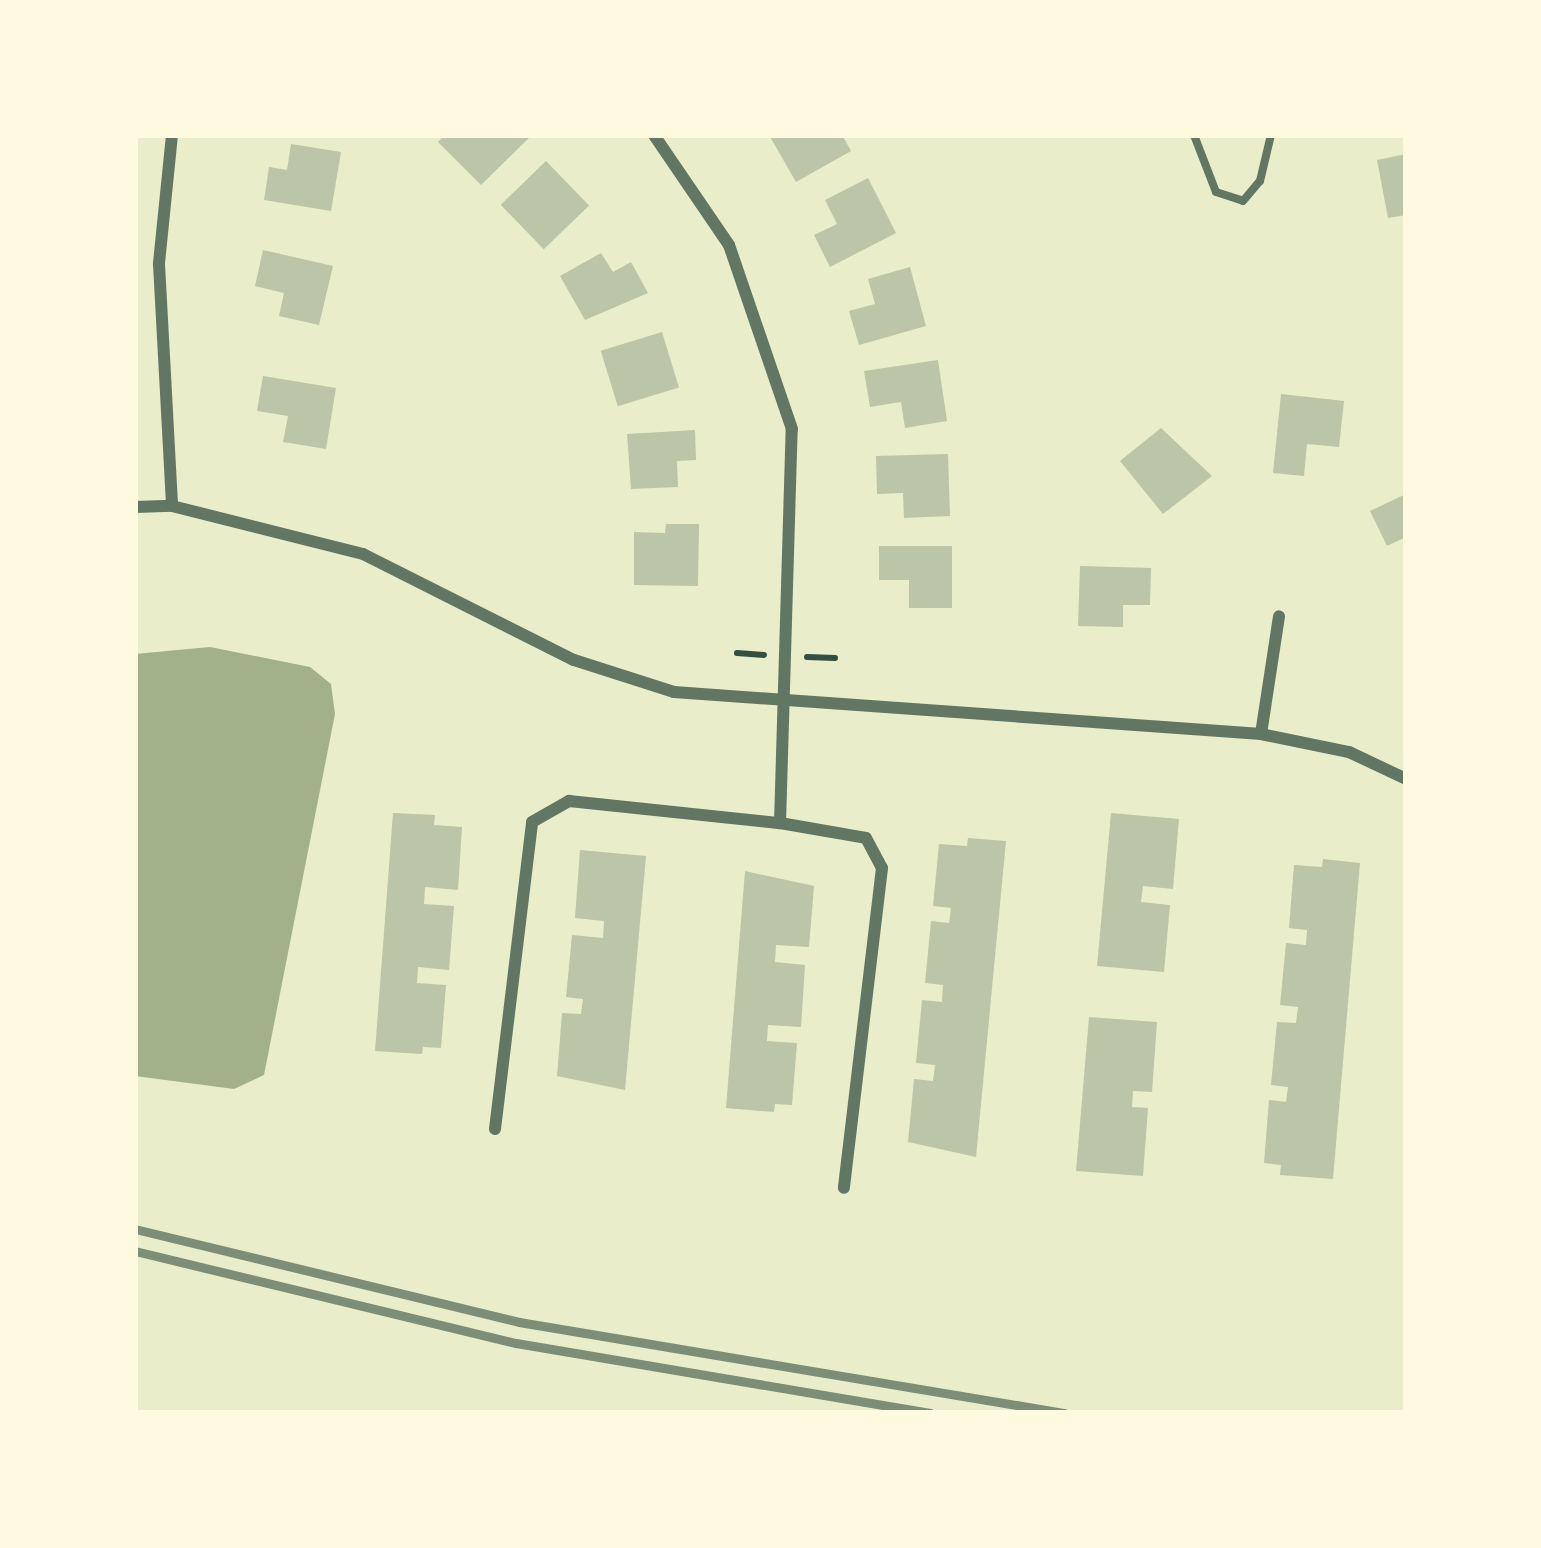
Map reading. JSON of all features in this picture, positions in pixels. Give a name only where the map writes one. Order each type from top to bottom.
[{"type":"street","points":[[172,135],[159,264],[172,506]]},
{"type":"street","points":[[654,135],[730,245],[792,429],[780,823]]},
{"type":"street","points":[[135,507],[172,506],[363,554],[574,660],[674,692],[1262,734],[1349,752],[1406,779]]},
{"type":"street","points":[[1262,734],[1279,616]]},
{"type":"street","points":[[495,1130],[532,822],[569,801],[851,831],[876,848],[882,868],[844,1188]]},
{"type":"lane","points":[[1194,135],[1216,192],[1243,201],[1260,181],[1271,135]]},
{"type":"shaded area","points":[[210,647],[310,667],[331,684],[335,714],[264,1075],[234,1089],[135,1076],[135,654]]},
{"type":"building","points":[[445,135],[532,135],[481,185],[438,142]]},
{"type":"building","points":[[769,135],[842,135],[851,151],[796,182]]},
{"type":"building","points":[[291,144],[341,152],[331,211],[264,200],[269,167],[287,170]]},
{"type":"building","points":[[1406,154],[1406,215],[1388,218],[1377,160]]},
{"type":"building","points":[[546,161],[589,206],[544,249],[501,205]]},
{"type":"building","points":[[868,178],[896,233],[830,267],[814,235],[837,224],[825,200]]},
{"type":"building","points":[[263,250],[333,266],[319,325],[279,316],[284,293],[255,286]]},
{"type":"building","points":[[601,253],[613,272],[631,262],[648,293],[585,320],[560,276]]},
{"type":"building","points":[[910,267],[926,326],[859,345],[849,311],[875,304],[868,279]]},
{"type":"building","points":[[662,332],[679,387],[618,406],[601,351]]},
{"type":"building","points":[[938,360],[947,421],[905,428],[901,402],[870,407],[864,371]]},
{"type":"building","points":[[263,376],[336,388],[326,449],[283,442],[288,416],[257,411]]},
{"type":"building","points":[[1281,394],[1344,401],[1339,447],[1307,444],[1304,476],[1273,473]]},
{"type":"building","points":[[1161,428],[1212,476],[1163,514],[1120,461]]},
{"type":"building","points":[[695,430],[696,460],[677,461],[678,487],[631,489],[627,434]]},
{"type":"building","points":[[948,454],[950,516],[904,518],[903,493],[877,494],[876,456]]},
{"type":"building","points":[[1406,494],[1406,537],[1387,546],[1370,511]]},
{"type":"building","points":[[666,524],[699,524],[698,586],[634,585],[634,532],[665,533]]},
{"type":"building","points":[[879,546],[952,546],[952,608],[909,608],[909,580],[879,580]]},
{"type":"building","points":[[1080,566],[1151,568],[1150,605],[1123,605],[1123,627],[1078,626]]},
{"type":"building","points":[[393,813],[435,815],[434,825],[462,827],[458,890],[425,887],[424,904],[454,906],[449,970],[418,967],[417,983],[446,985],[441,1048],[423,1047],[422,1054],[375,1051]]},
{"type":"building","points":[[1111,813],[1179,819],[1173,889],[1143,886],[1141,902],[1170,905],[1164,972],[1097,966]]},
{"type":"building","points":[[968,838],[1006,841],[976,1157],[908,1142],[914,1079],[933,1081],[935,1065],[916,1063],[922,1000],[942,1002],[943,985],[925,983],[931,921],[949,923],[951,908],[933,906],[939,844],[967,846]]},
{"type":"building","points":[[580,850],[646,856],[625,1090],[557,1076],[562,1013],[581,1014],[583,999],[566,997],[572,935],[603,938],[604,921],[575,918]]},
{"type":"building","points":[[1323,859],[1360,863],[1333,1179],[1280,1175],[1281,1165],[1264,1163],[1269,1100],[1286,1102],[1288,1087],[1271,1085],[1277,1022],[1296,1023],[1298,1007],[1280,1005],[1286,943],[1306,945],[1307,930],[1289,928],[1294,865],[1322,867]]},
{"type":"building","points":[[745,871],[814,886],[809,947],[776,945],[775,962],[805,965],[801,1027],[768,1025],[767,1041],[797,1043],[792,1105],[775,1104],[774,1112],[726,1108]]},
{"type":"building","points":[[1089,1017],[1157,1022],[1152,1092],[1133,1091],[1132,1107],[1148,1108],[1143,1176],[1076,1171]]},
{"type":"railway","points":[[135,1229],[519,1322],[1064,1413]]},
{"type":"railway","points":[[135,1251],[516,1343],[930,1413]]}]
